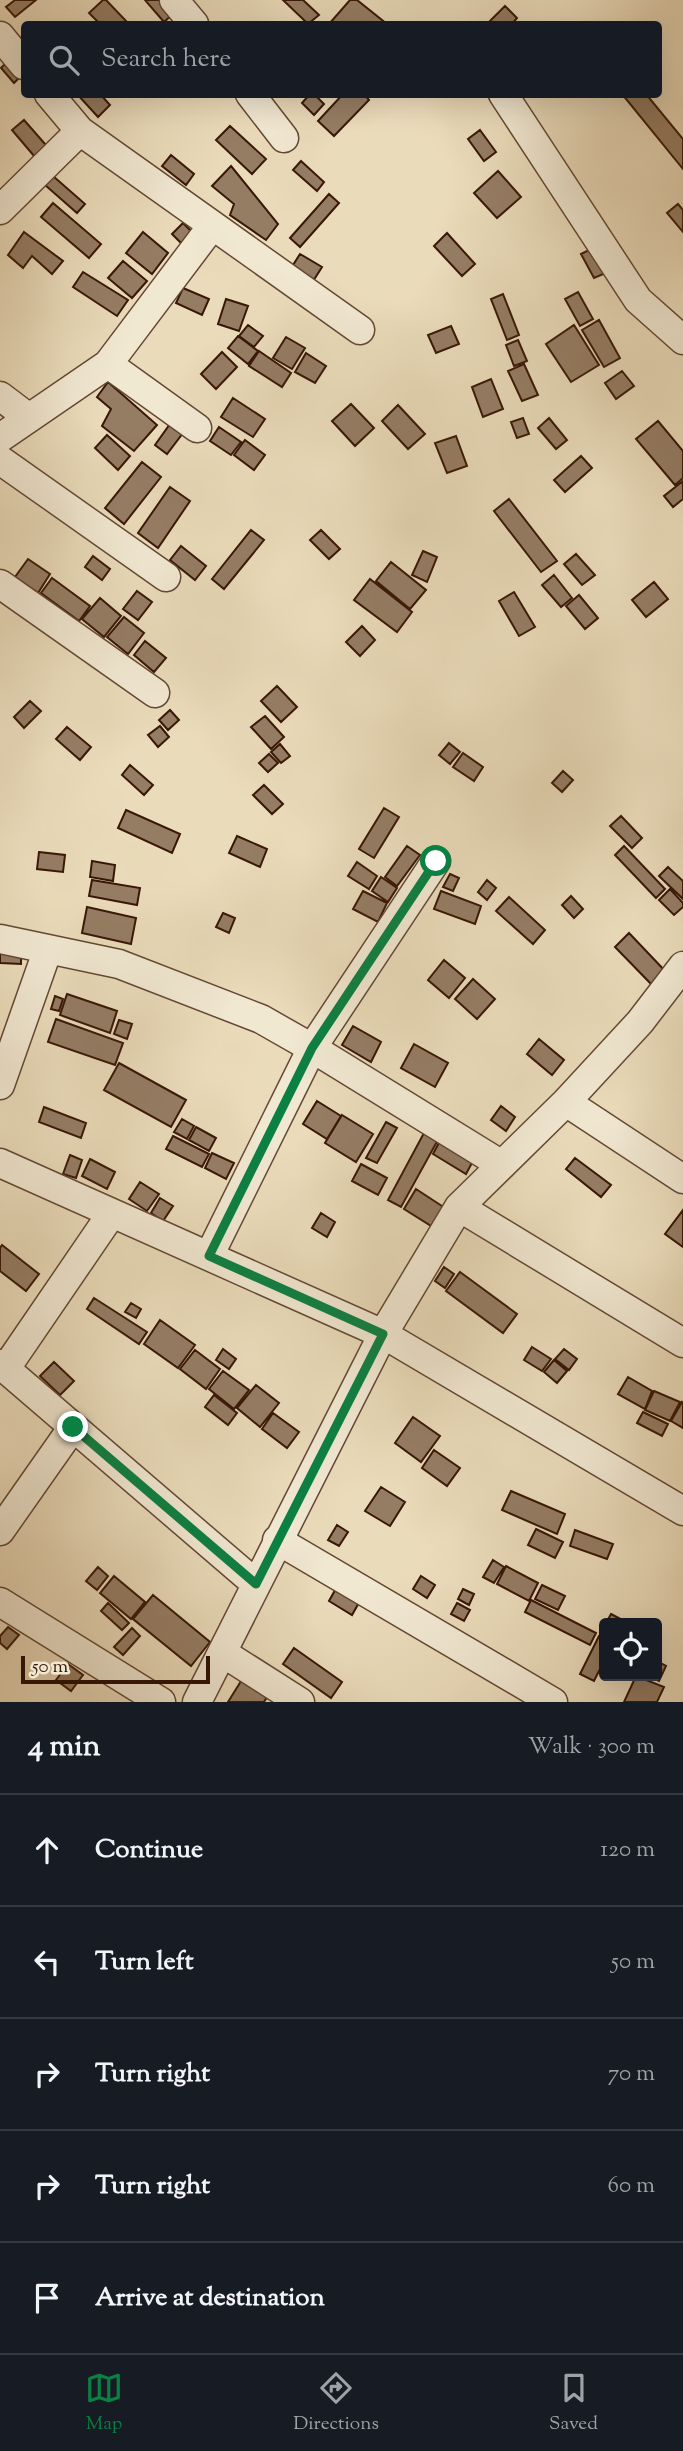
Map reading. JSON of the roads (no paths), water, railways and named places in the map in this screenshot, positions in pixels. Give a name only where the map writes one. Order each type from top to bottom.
[{"type":"street","points":[[174,0],[192,21]]},
{"type":"street","points":[[0,36],[21,61]]},
{"type":"street","points":[[52,98],[80,131],[360,330]]},
{"type":"street","points":[[253,98],[284,138]]},
{"type":"street","points":[[506,98],[638,300],[683,340]]},
{"type":"street","points":[[0,210],[80,131]]},
{"type":"street","points":[[0,438],[108,363],[212,226]]},
{"type":"street","points":[[108,363],[197,428]]},
{"type":"street","points":[[0,396],[29,418]]},
{"type":"street","points":[[0,460],[166,577]]},
{"type":"street","points":[[0,584],[155,693]]},
{"type":"street","points":[[209,1256],[312,1048],[436,861]]},
{"type":"street","points":[[0,939],[119,964],[261,1019],[502,1164]]},
{"type":"street","points":[[0,1085],[48,949]]},
{"type":"street","points":[[197,1702],[383,1334],[459,1207],[566,1102],[640,1022],[683,966]]},
{"type":"street","points":[[566,1102],[683,1179]]},
{"type":"street","points":[[0,1163],[383,1334],[683,1511]]},
{"type":"street","points":[[459,1207],[683,1343]]},
{"type":"street","points":[[112,1213],[3,1366],[256,1584]]},
{"type":"street","points":[[0,1531],[73,1427]]},
{"type":"street","points":[[277,1540],[552,1702]]},
{"type":"street","points":[[0,1602],[161,1702]]},
{"type":"street","points":[[223,1653],[300,1702]]}]
